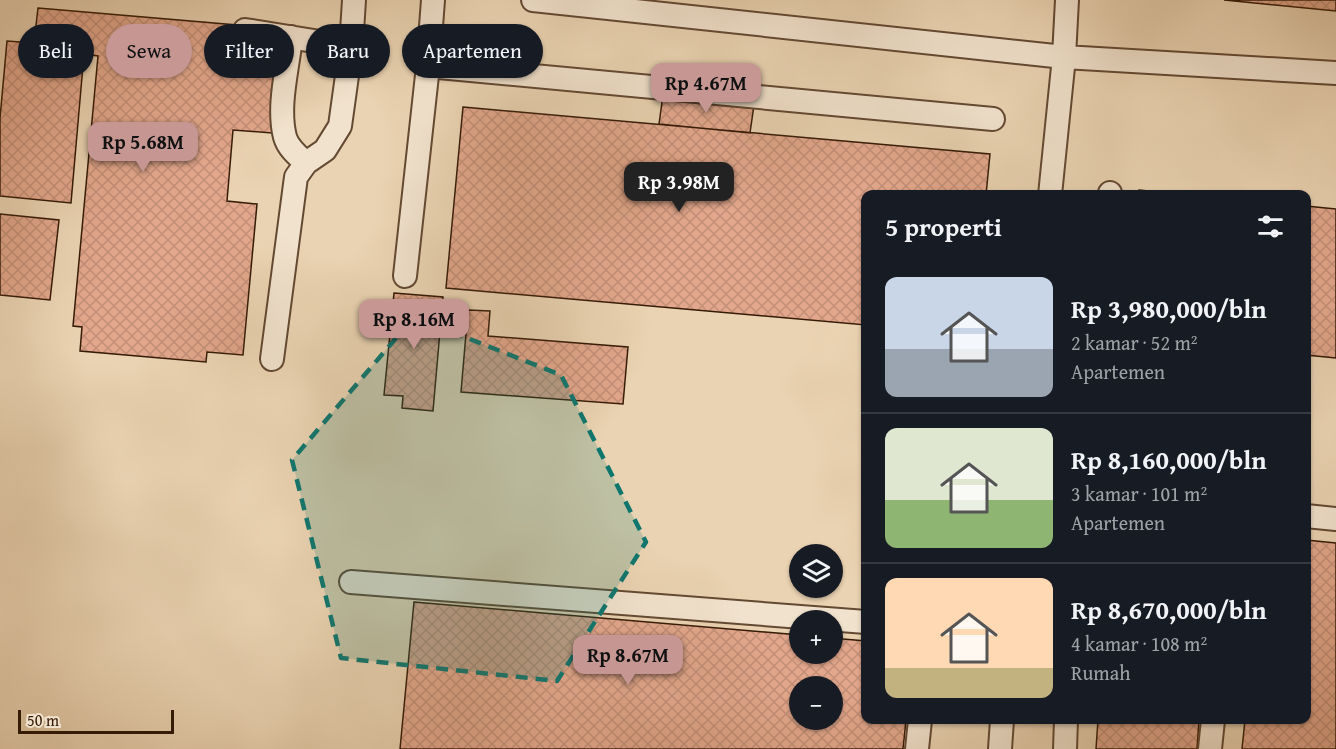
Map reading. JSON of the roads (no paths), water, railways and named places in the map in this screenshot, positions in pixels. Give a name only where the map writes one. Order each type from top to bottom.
[{"type":"street","points":[[352,24],[354,0]]},
{"type":"street","points":[[431,24],[433,0]]},
{"type":"street","points":[[533,0],[1064,57],[1336,73]]},
{"type":"street","points":[[1051,190],[1064,57],[1067,0]]},
{"type":"street","points":[[543,77],[993,119]]},
{"type":"street","points":[[286,78],[283,108],[285,138],[293,151],[306,163]]},
{"type":"street","points":[[272,359],[296,177],[306,163],[325,150],[339,126],[346,78]]},
{"type":"street","points":[[405,276],[427,78]]},
{"type":"street","points":[[1311,516],[1336,519]]},
{"type":"street","points":[[351,582],[861,622]]},
{"type":"street","points":[[917,749],[920,724]]},
{"type":"street","points":[[1000,749],[1002,724]]},
{"type":"street","points":[[1065,749],[1066,724]]},
{"type":"street","points":[[1210,749],[1213,724]]}]
